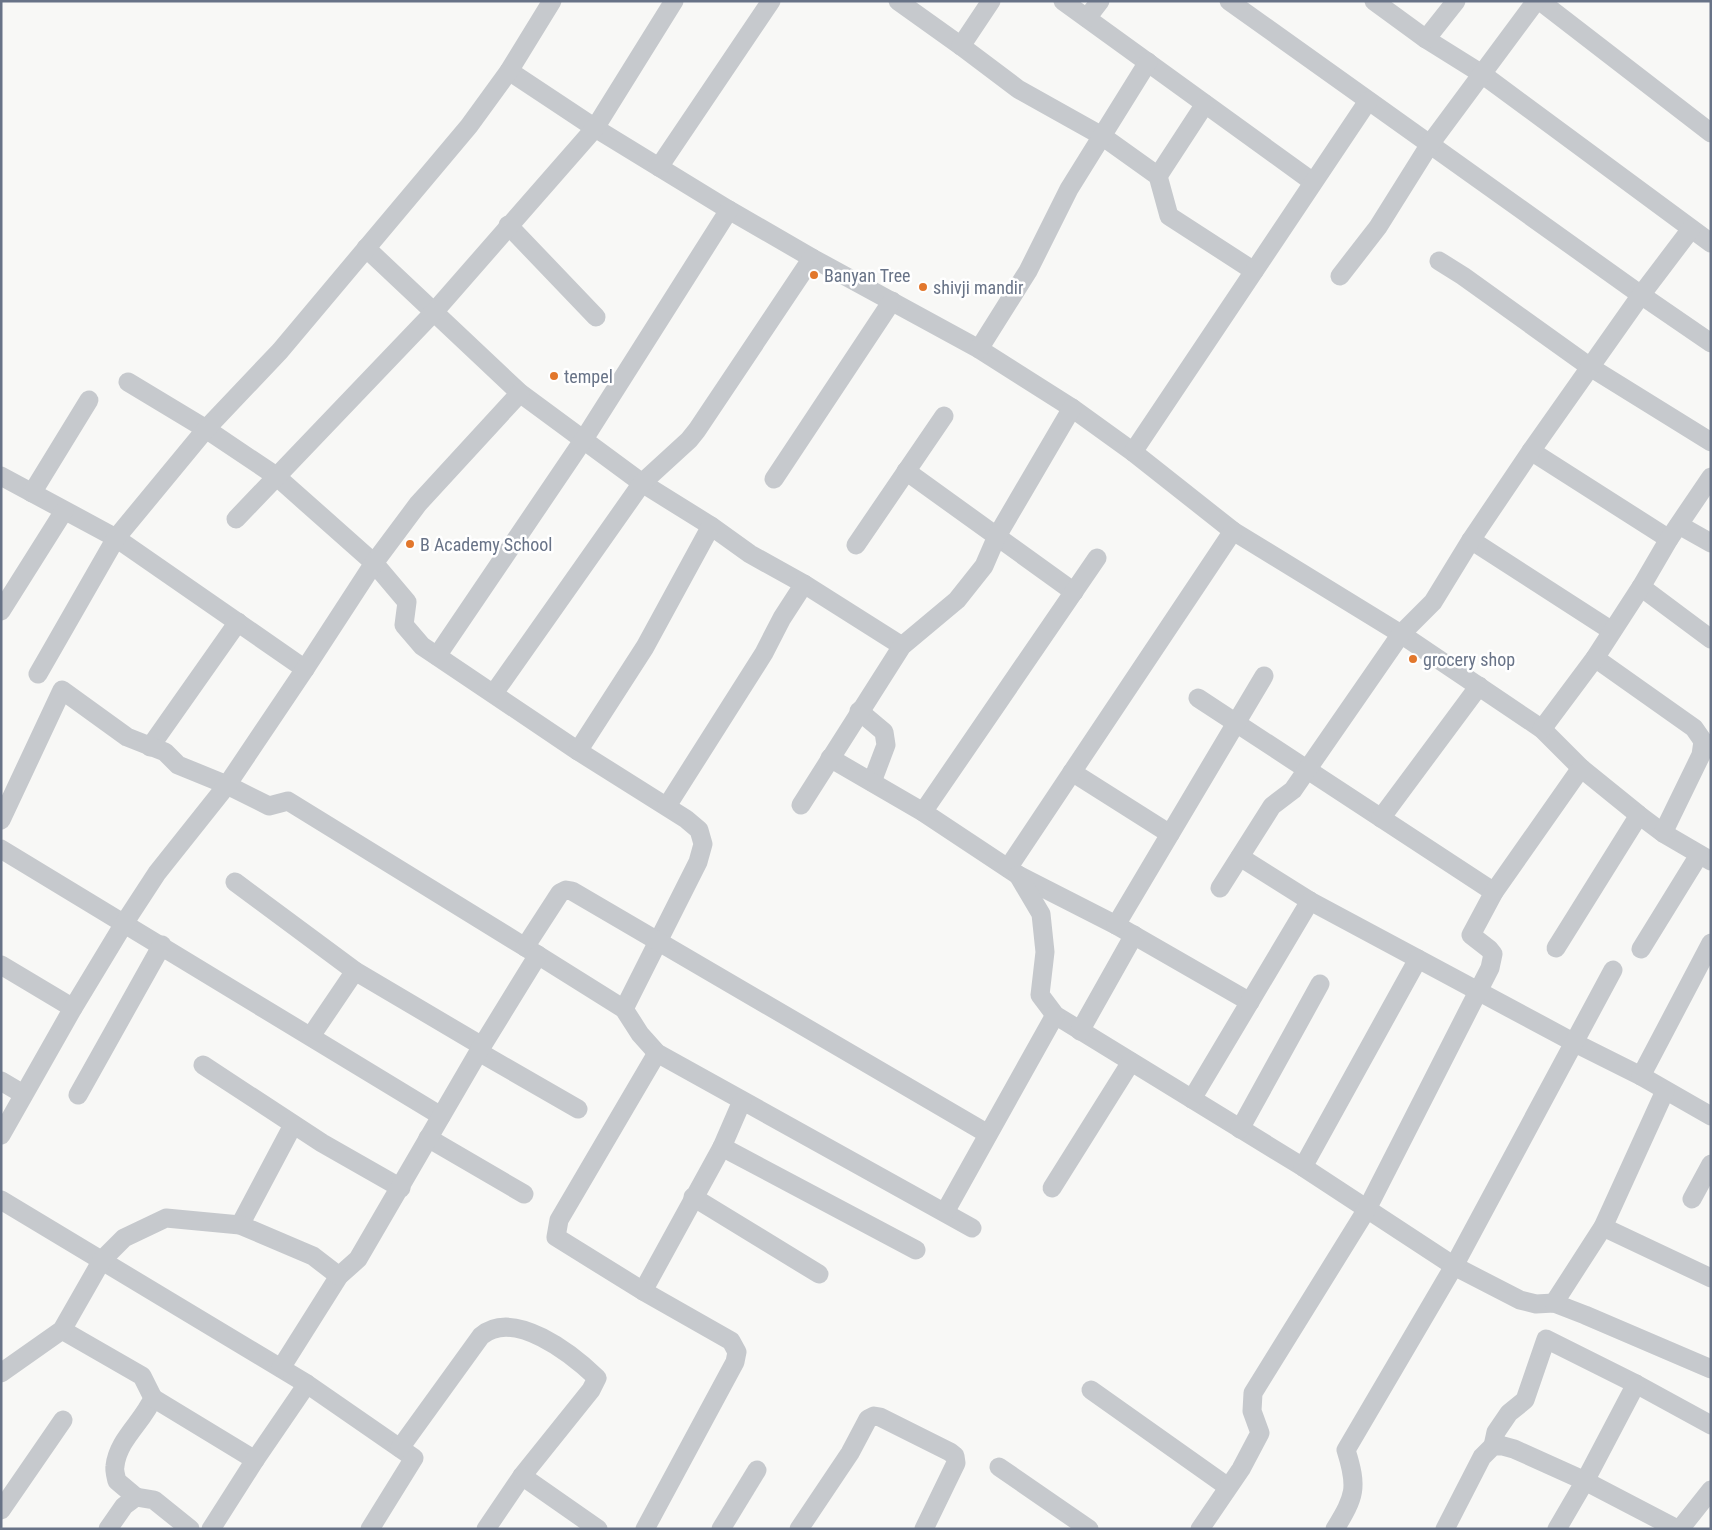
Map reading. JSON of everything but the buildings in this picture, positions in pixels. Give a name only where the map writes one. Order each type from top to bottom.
[{"type":"street","points":[[38,674],[116,538],[206,429],[280,351],[469,126],[509,70],[552,1]]},
{"type":"street","points":[[236,519],[434,312],[508,225],[595,128],[674,1]]},
{"type":"street","points":[[659,167],[771,1]]},
{"type":"street","points":[[898,1],[1018,89],[1102,136],[1158,176],[1169,216],[1254,271]]},
{"type":"street","points":[[961,46],[991,1]]},
{"type":"street","points":[[1063,1],[1313,182]]},
{"type":"street","points":[[1087,18],[1100,1]]},
{"type":"street","points":[[1229,1],[1249,7],[1368,101],[1711,343]]},
{"type":"street","points":[[1374,1],[1426,39],[1482,74],[1711,243]]},
{"type":"street","points":[[1426,39],[1456,1]]},
{"type":"street","points":[[1340,276],[1378,227],[1430,144],[1536,1]]},
{"type":"street","points":[[1540,1],[1711,133]]},
{"type":"street","points":[[979,349],[1028,271],[1069,189],[1148,62]]},
{"type":"street","points":[[509,70],[595,128],[729,210],[812,258],[979,349],[1072,408],[1133,452],[1233,531],[1401,634],[1542,729],[1582,768],[1639,815],[1705,858],[1641,949]]},
{"type":"street","points":[[1133,452],[1368,101]]},
{"type":"street","points":[[1158,176],[1205,104]]},
{"type":"street","points":[[437,656],[584,439],[729,210]]},
{"type":"street","points":[[508,225],[596,317]]},
{"type":"street","points":[[1220,888],[1272,806],[1293,790],[1401,634],[1433,602],[1471,540],[1531,451],[1641,295],[1691,229]]},
{"type":"street","points":[[366,248],[520,393],[642,482],[711,526],[750,554],[804,584],[902,646]]},
{"type":"street","points":[[494,693],[642,482],[688,440],[696,430],[812,258]]},
{"type":"street","points":[[1439,261],[1463,276],[1590,367],[1711,442]]},
{"type":"street","points":[[774,479],[892,301]]},
{"type":"street","points":[[128,382],[206,429],[276,476],[374,563],[407,602],[404,625],[422,646],[578,751],[668,806],[699,830],[703,844],[698,862],[624,1010]]},
{"type":"street","points":[[1,1135],[73,1008],[157,873],[226,784],[305,669],[374,563],[418,504],[520,393]]},
{"type":"street","points":[[32,493],[89,400]]},
{"type":"street","points":[[801,805],[902,646],[958,600],[984,566],[997,536],[1072,408]]},
{"type":"street","points":[[856,545],[944,416]]},
{"type":"street","points":[[1531,451],[1674,532],[1711,544]]},
{"type":"street","points":[[906,472],[1074,592]]},
{"type":"street","points":[[1,476],[116,538],[305,669]]},
{"type":"street","points":[[1542,729],[1595,658],[1711,477]]},
{"type":"street","points":[[1,611],[64,511]]},
{"type":"street","points":[[578,751],[645,647],[711,526]]},
{"type":"street","points":[[1013,871],[1072,772],[1233,531]]},
{"type":"street","points":[[1471,540],[1612,631]]},
{"type":"street","points":[[924,812],[1097,558]]},
{"type":"street","points":[[668,806],[764,653],[782,618],[804,584]]},
{"type":"street","points":[[1641,587],[1711,639]]},
{"type":"street","points":[[150,747],[238,622]]},
{"type":"street","points":[[1595,658],[1694,728],[1703,741],[1701,756],[1664,833]]},
{"type":"street","points":[[1116,925],[1264,676]]},
{"type":"street","points":[[1381,818],[1479,686]]},
{"type":"street","points":[[1,820],[62,690],[126,737],[165,752],[178,765],[226,784],[270,806],[288,801],[532,951],[624,1010],[640,1034],[657,1053],[972,1228]]},
{"type":"street","points":[[1198,698],[1494,892]]},
{"type":"street","points":[[859,711],[884,732],[886,745],[872,782]]},
{"type":"street","points":[[830,758],[924,812],[1013,871],[1116,925],[1250,1002]]},
{"type":"street","points":[[1200,1529],[1241,1469],[1260,1433],[1252,1411],[1253,1393],[1367,1209],[1490,968],[1494,954],[1472,935],[1494,892],[1582,768]]},
{"type":"street","points":[[1072,772],[1170,834]]},
{"type":"street","points":[[1556,948],[1639,815]]},
{"type":"street","points":[[1,849],[125,922],[441,1116]]},
{"type":"street","points":[[1240,857],[1310,901],[1641,1076],[1665,1092],[1711,1116]]},
{"type":"street","points":[[1013,871],[1042,914],[1045,952],[1040,994],[1055,1015],[1303,1167],[1454,1266],[1520,1300],[1536,1304],[1554,1303],[1594,1318],[1711,1369]]},
{"type":"street","points":[[235,882],[355,971],[578,1109]]},
{"type":"street","points":[[281,1368],[339,1276],[358,1259],[401,1188],[480,1049],[532,951],[560,893],[566,890],[581,895],[988,1134]]},
{"type":"street","points":[[1192,1099],[1310,901]]},
{"type":"street","points":[[1080,1031],[1134,935]]},
{"type":"street","points":[[1641,1076],[1711,943]]},
{"type":"street","points":[[78,1095],[162,945]]},
{"type":"street","points":[[1303,1167],[1418,959]]},
{"type":"street","points":[[1,964],[73,1008]]},
{"type":"street","points":[[1335,1529],[1348,1508],[1354,1488],[1351,1466],[1346,1450],[1454,1266],[1613,970]]},
{"type":"street","points":[[311,1036],[355,971]]},
{"type":"street","points":[[1240,1129],[1320,984]]},
{"type":"street","points":[[945,1212],[1055,1015]]},
{"type":"street","points":[[645,1529],[735,1362],[737,1352],[731,1341],[643,1291],[556,1238],[559,1220],[657,1053]]},
{"type":"street","points":[[1052,1188],[1131,1062]]},
{"type":"street","points":[[203,1065],[322,1144],[401,1188]]},
{"type":"street","points":[[1,1081],[24,1094]]},
{"type":"street","points":[[1554,1303],[1603,1227],[1665,1092]]},
{"type":"street","points":[[643,1291],[722,1147],[742,1101]]},
{"type":"street","points":[[240,1225],[293,1125]]},
{"type":"street","points":[[428,1138],[524,1194]]},
{"type":"street","points":[[722,1147],[916,1250]]},
{"type":"street","points":[[1692,1199],[1711,1164]]},
{"type":"street","points":[[693,1198],[819,1274]]},
{"type":"street","points":[[1,1200],[307,1384],[414,1458],[370,1529]]},
{"type":"street","points":[[3,1369],[62,1330],[102,1260],[124,1238],[166,1218],[240,1225],[313,1256],[339,1276]]},
{"type":"street","points":[[1603,1227],[1711,1278]]},
{"type":"street","points":[[400,1448],[481,1336],[488,1330],[499,1327],[513,1327],[535,1334],[582,1364],[597,1378],[592,1390],[522,1476],[486,1529]]},
{"type":"street","points":[[62,1330],[142,1376],[153,1398],[255,1460]]},
{"type":"street","points":[[1445,1529],[1482,1457],[1493,1446],[1496,1432],[1509,1413],[1525,1400],[1546,1339],[1636,1384],[1711,1425]]},
{"type":"street","points":[[211,1529],[307,1384]]},
{"type":"street","points":[[1557,1529],[1585,1481],[1636,1384]]},
{"type":"street","points":[[1091,1390],[1228,1487]]},
{"type":"street","points":[[153,1398],[148,1409],[123,1443],[115,1466],[117,1481],[136,1497],[154,1500],[190,1529]]},
{"type":"street","points":[[800,1529],[850,1453],[868,1419],[874,1416],[880,1417],[955,1456],[956,1463],[924,1529]]},
{"type":"street","points":[[1,1510],[63,1420]]},
{"type":"street","points":[[1493,1446],[1514,1449],[1585,1481],[1679,1529],[1711,1490]]},
{"type":"street","points":[[1000,1466],[1089,1529]]},
{"type":"street","points":[[721,1529],[758,1470]]},
{"type":"street","points":[[522,1476],[598,1529]]},
{"type":"street","points":[[108,1529],[124,1506],[136,1497]]},
{"type":"place","name":"Banyan Tree","points":[[814,275]]},
{"type":"place","name":"shivji mandir","points":[[923,287]]},
{"type":"place","name":"tempel","points":[[554,376]]},
{"type":"place","name":"B Academy School","points":[[410,544]]},
{"type":"place","name":"grocery shop","points":[[1413,659]]}]
